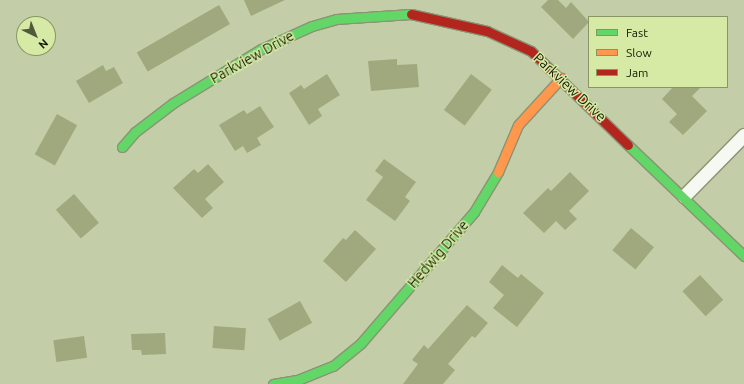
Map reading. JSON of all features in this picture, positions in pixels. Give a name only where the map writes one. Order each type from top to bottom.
[{"type":"street","name":"Parkview Drive","points":[[122,147],[151,119],[232,66],[284,38],[336,19],[383,14],[411,14],[465,24],[494,34],[531,51],[684,196],[744,256]]},
{"type":"street","name":"Hedwig Drive","points":[[273,384],[300,379],[322,370],[361,343],[474,212],[495,178],[518,124],[561,78]]},
{"type":"street","points":[[684,196],[744,135]]},
{"type":"building","points":[[244,0],[285,0],[251,16]]},
{"type":"building","points":[[548,0],[558,0],[566,8],[571,2],[588,21],[588,23],[573,39],[541,7]]},
{"type":"building","points":[[219,5],[230,24],[148,72],[137,53]]},
{"type":"building","points":[[397,59],[397,65],[417,64],[419,87],[371,91],[368,61]]},
{"type":"building","points":[[103,65],[106,71],[114,67],[123,83],[89,103],[76,81]]},
{"type":"building","points":[[327,74],[340,95],[318,109],[322,116],[309,125],[289,93],[301,85],[304,89]]},
{"type":"building","points":[[471,74],[492,90],[465,126],[444,110]]},
{"type":"building","points":[[672,88],[700,88],[692,96],[707,111],[683,135],[669,122],[677,114],[662,99]]},
{"type":"building","points":[[260,106],[274,127],[257,138],[261,145],[247,153],[243,146],[235,151],[219,125],[244,110],[247,114]]},
{"type":"building","points":[[57,114],[77,125],[55,165],[35,154]]},
{"type":"building","points":[[384,159],[416,182],[405,197],[410,201],[395,221],[366,200],[383,177],[375,171]]},
{"type":"building","points":[[208,164],[224,182],[205,199],[213,208],[202,218],[173,188],[194,169],[198,173]]},
{"type":"building","points":[[570,172],[589,191],[569,211],[577,219],[565,230],[556,221],[544,233],[523,213],[548,188],[551,191]]},
{"type":"building","points":[[74,194],[99,223],[81,238],[56,210]]},
{"type":"building","points":[[631,228],[654,247],[635,269],[612,250]]},
{"type":"building","points":[[355,230],[376,249],[346,282],[323,261],[343,238],[346,240]]},
{"type":"building","points":[[502,265],[518,278],[521,274],[544,293],[517,327],[493,308],[504,295],[489,282]]},
{"type":"building","points":[[700,275],[723,300],[706,316],[682,291]]},
{"type":"building","points":[[300,301],[312,323],[280,341],[268,319]]},
{"type":"building","points":[[467,305],[488,323],[475,338],[472,336],[448,364],[455,370],[443,384],[403,384],[418,364],[412,360],[424,345],[428,349]]},
{"type":"building","points":[[214,326],[246,328],[244,350],[212,348]]},
{"type":"building","points":[[165,333],[166,354],[142,355],[141,350],[132,350],[131,334]]},
{"type":"building","points":[[84,336],[87,358],[56,362],[53,340]]},
{"type":"traffic: fast","points":[[122,147],[135,132],[173,103],[261,49],[312,26],[336,19],[411,14]]},
{"type":"traffic: fast","points":[[628,145],[744,256]]},
{"type":"traffic: fast","points":[[273,384],[300,379],[333,366],[361,343],[474,212],[498,172]]},
{"type":"traffic: slow","points":[[498,172],[518,125],[561,78]]},
{"type":"traffic: jam","points":[[411,14],[487,31],[531,51],[628,145]]}]
